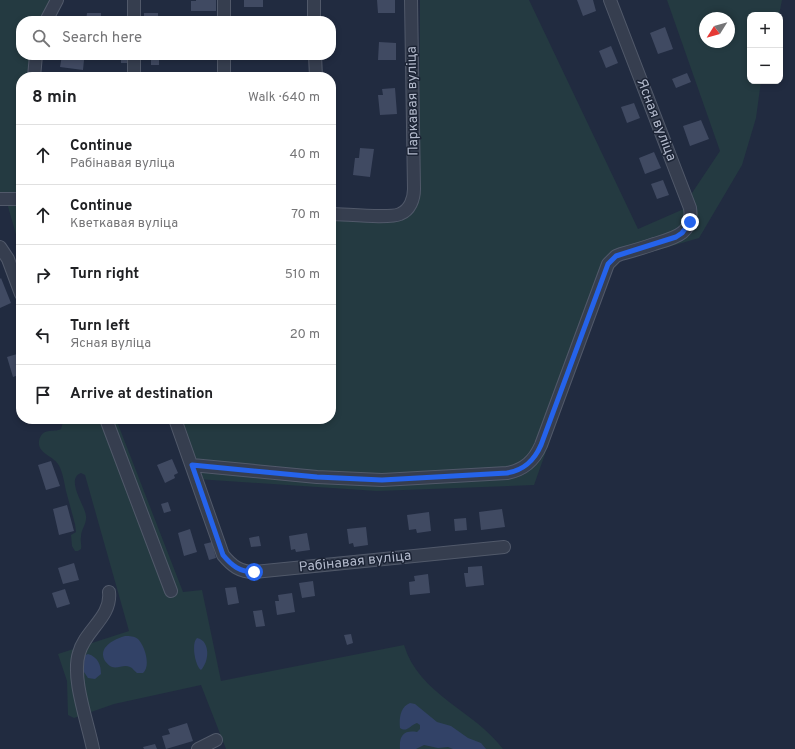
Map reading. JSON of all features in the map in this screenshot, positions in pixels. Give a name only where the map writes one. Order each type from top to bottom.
[{"type":"street","points":[[49,16],[57,0]]},
{"type":"street","points":[[134,0],[134,16]]},
{"type":"street","points":[[224,0],[224,16]]},
{"type":"street","points":[[314,0],[314,16]]},
{"type":"street","name":"Паркавая вуліца","points":[[336,214],[394,216],[404,211],[412,202],[414,189],[411,0]]},
{"type":"street","name":"Ясная вуліца","points":[[192,465],[317,477],[382,480],[507,473],[522,469],[533,460],[541,445],[608,264],[616,256],[676,237],[682,233],[690,222],[690,208],[610,0]]},
{"type":"street","points":[[34,72],[36,60]]},
{"type":"street","points":[[134,60],[134,72]]},
{"type":"street","points":[[224,60],[224,72]]},
{"type":"street","points":[[315,60],[316,72]]},
{"type":"street","points":[[0,199],[16,199]]},
{"type":"street","points":[[0,247],[8,259],[16,281]]},
{"type":"street","points":[[108,424],[172,591]]},
{"type":"street","name":"Рабінавая вуліца","points":[[177,424],[223,555],[237,569],[245,572],[254,572],[504,547]]},
{"type":"street","points":[[93,749],[79,689],[77,665],[78,654],[82,644],[108,606],[109,592]]},
{"type":"street","points":[[198,749],[216,740]]},
{"type":"shaded area","points":[[0,0],[50,0],[42,16],[16,16],[16,60],[29,60],[28,72],[16,72],[16,192],[0,192]]},
{"type":"shaded area","points":[[420,0],[529,0],[638,229],[693,205],[690,196],[720,151],[667,0],[782,0],[780,12],[747,12],[747,84],[761,84],[756,118],[742,165],[699,238],[613,263],[534,485],[377,491],[197,479],[177,424],[336,424],[336,214],[394,216],[419,189]]},
{"type":"shaded area","points":[[7,203],[16,204],[16,234]]},
{"type":"shaded area","points":[[62,424],[118,424],[183,592],[202,590],[221,681],[404,645],[411,662],[434,690],[477,723],[491,735],[503,749],[226,749],[201,685],[114,704],[74,718],[68,715],[67,681],[58,654],[129,631],[85,475],[81,473],[77,476],[75,486],[85,511],[86,519],[81,534],[81,549],[75,551],[72,546],[71,535],[76,532],[75,524],[61,470],[56,461],[40,449],[39,445],[40,437],[45,432],[61,429]]},
{"type":"water","points":[[125,636],[132,636],[138,639],[143,646],[147,666],[143,673],[137,673],[128,666],[112,667],[105,661],[103,652],[108,644]]},
{"type":"water","points":[[197,638],[202,640],[207,647],[206,662],[201,670],[197,664],[194,654],[194,645]]},
{"type":"water","points":[[88,654],[97,659],[100,668],[101,674],[95,679],[88,678],[82,669],[83,656]]},
{"type":"water","points":[[410,703],[415,704],[437,722],[451,726],[468,738],[481,743],[486,749],[453,749],[448,747],[438,748],[424,745],[416,749],[400,749],[400,740],[403,734],[417,732],[420,729],[420,725],[417,723],[405,730],[400,728],[400,717],[402,710]]},
{"type":"building","points":[[216,0],[216,11],[191,11],[191,1]]},
{"type":"building","points":[[244,0],[263,0],[263,7],[244,7]]},
{"type":"building","points":[[377,0],[395,0],[395,13],[378,13]]},
{"type":"building","points":[[577,0],[593,0],[596,11],[583,16]]},
{"type":"building","points":[[87,13],[101,13],[101,16],[87,16]]},
{"type":"building","points":[[144,13],[158,13],[158,16],[144,16]]},
{"type":"building","points":[[665,27],[673,49],[658,54],[650,33]]},
{"type":"building","points":[[379,42],[396,43],[396,60],[378,60]]},
{"type":"building","points":[[611,46],[618,63],[606,68],[599,51]]},
{"type":"building","points":[[61,60],[84,60],[83,70],[60,67]]},
{"type":"building","points":[[121,60],[131,60],[131,63],[121,63]]},
{"type":"building","points":[[151,60],[159,60],[159,65],[151,65]]},
{"type":"building","points":[[687,73],[691,82],[676,88],[672,79]]},
{"type":"building","points":[[395,88],[397,114],[380,115],[378,95],[383,95],[382,89]]},
{"type":"building","points":[[634,103],[640,118],[627,123],[621,107]]},
{"type":"building","points":[[701,120],[709,139],[690,146],[683,126]]},
{"type":"building","points":[[360,148],[374,149],[370,177],[353,175],[355,158],[359,158]]},
{"type":"building","points":[[654,152],[661,168],[645,174],[639,158]]},
{"type":"building","points":[[663,180],[669,195],[657,199],[651,184]]},
{"type":"building","points":[[1,278],[11,303],[0,308],[0,279]]},
{"type":"building","points":[[16,354],[16,376],[13,377],[7,357]]},
{"type":"building","points":[[172,459],[178,473],[174,475],[175,478],[165,483],[157,465]]},
{"type":"building","points":[[51,461],[60,486],[46,490],[38,465]]},
{"type":"building","points":[[168,502],[171,511],[164,513],[161,504]]},
{"type":"building","points":[[67,505],[74,531],[59,535],[53,509]]},
{"type":"building","points":[[502,509],[505,527],[481,530],[479,512]]},
{"type":"building","points":[[429,512],[431,531],[417,533],[416,529],[409,530],[407,515]]},
{"type":"building","points":[[466,518],[467,530],[455,531],[454,519]]},
{"type":"building","points":[[366,527],[368,545],[354,547],[353,543],[349,544],[347,529]]},
{"type":"building","points":[[190,529],[197,552],[184,556],[178,533]]},
{"type":"building","points":[[307,533],[310,550],[296,552],[295,549],[291,550],[289,536]]},
{"type":"building","points":[[259,536],[261,546],[251,547],[249,538]]},
{"type":"building","points":[[212,542],[216,558],[209,560],[204,544]]},
{"type":"building","points":[[74,563],[79,580],[63,584],[58,568]]},
{"type":"building","points":[[482,566],[484,585],[466,587],[464,573],[468,573],[468,567]]},
{"type":"building","points":[[428,574],[430,593],[410,595],[409,582],[415,581],[414,576]]},
{"type":"building","points":[[313,581],[315,596],[302,598],[299,583]]},
{"type":"building","points":[[236,587],[239,603],[228,605],[225,588]]},
{"type":"building","points":[[65,589],[70,604],[57,608],[52,593]]},
{"type":"building","points":[[292,593],[295,612],[277,615],[275,601],[279,601],[278,595]]},
{"type":"building","points":[[262,610],[265,626],[256,627],[253,611]]},
{"type":"building","points":[[351,634],[353,643],[347,645],[344,635]]},
{"type":"building","points":[[187,723],[193,741],[166,749],[162,736],[170,734],[168,729]]},
{"type":"building","points":[[155,744],[157,749],[144,749],[143,747]]},
{"type":"route","points":[[254,572],[245,572],[237,569],[223,555],[192,465],[317,477],[382,480],[507,473],[522,469],[538,454],[608,264],[616,256],[621,254],[676,237],[682,233],[690,222]]}]
